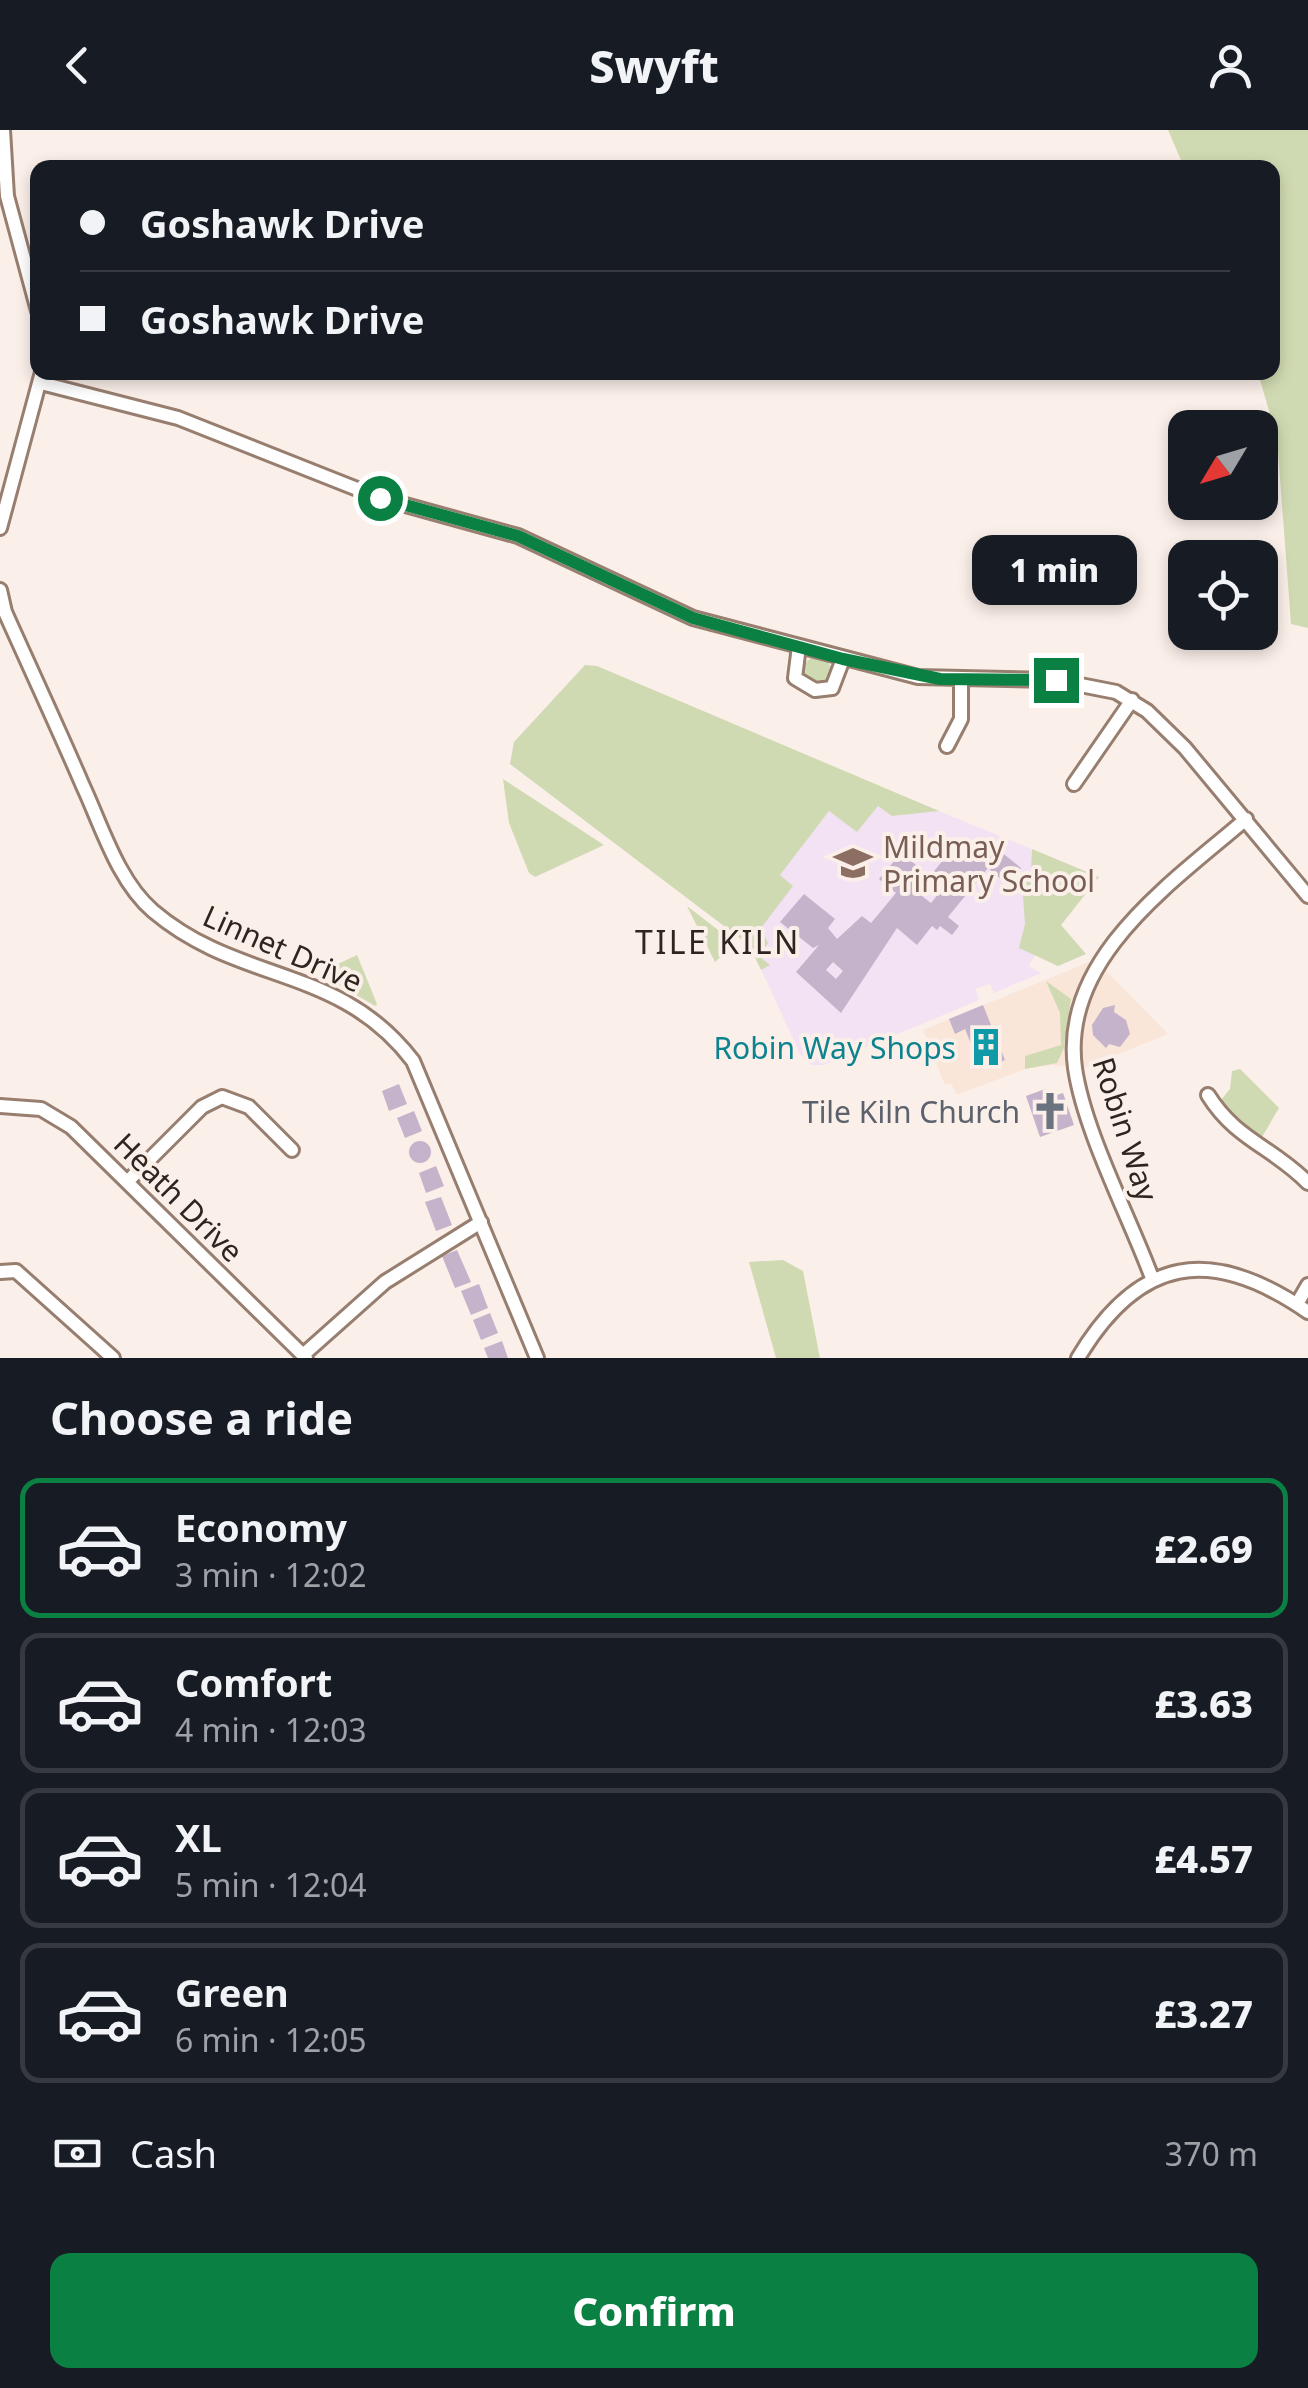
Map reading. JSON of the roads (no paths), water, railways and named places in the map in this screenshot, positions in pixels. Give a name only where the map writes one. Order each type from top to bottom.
[{"type":"street","points":[[3,130],[7,196],[30,281]]},
{"type":"street","points":[[0,528],[40,380]]},
{"type":"street","points":[[48,380],[178,418],[380,498],[485,524],[693,618],[918,676],[1076,682],[1132,700],[1173,736],[1308,896]]},
{"type":"street","name":"Linnet Drive","points":[[0,590],[4,612],[99,821],[138,896],[162,918],[225,956],[325,988],[389,1032],[422,1075],[537,1358]]},
{"type":"street","points":[[799,646],[796,678],[814,690],[832,688],[843,659]]},
{"type":"street","points":[[947,746],[961,719],[961,680]]},
{"type":"street","points":[[1074,784],[1132,700]]},
{"type":"street","name":"Robin Way","points":[[1152,1278],[1081,1093],[1074,1041],[1077,1015],[1096,970],[1112,947],[1155,898],[1246,819]]},
{"type":"street","points":[[1208,1095],[1230,1126],[1290,1164],[1308,1183]]},
{"type":"street","points":[[127,1182],[202,1107],[222,1097],[249,1106],[292,1150]]},
{"type":"street","name":"Heath Drive","points":[[1,1102],[29,1106],[62,1120],[305,1356]]},
{"type":"street","points":[[305,1356],[384,1282],[481,1222]]},
{"type":"street","points":[[1078,1358],[1113,1307],[1152,1278],[1187,1269],[1221,1271],[1250,1280],[1302,1308],[1308,1285]]},
{"type":"street","points":[[0,1272],[16,1272],[106,1356]]},
{"type":"place","name":"Mildmay Primary School","points":[[853,863]]},
{"type":"place","name":"Robin Way Shops","points":[[986,1047]]},
{"type":"place","name":"Tile Kiln Church","points":[[1050,1111]]},
{"type":"district","name":"TILE KILN","points":[[718,941]]}]
